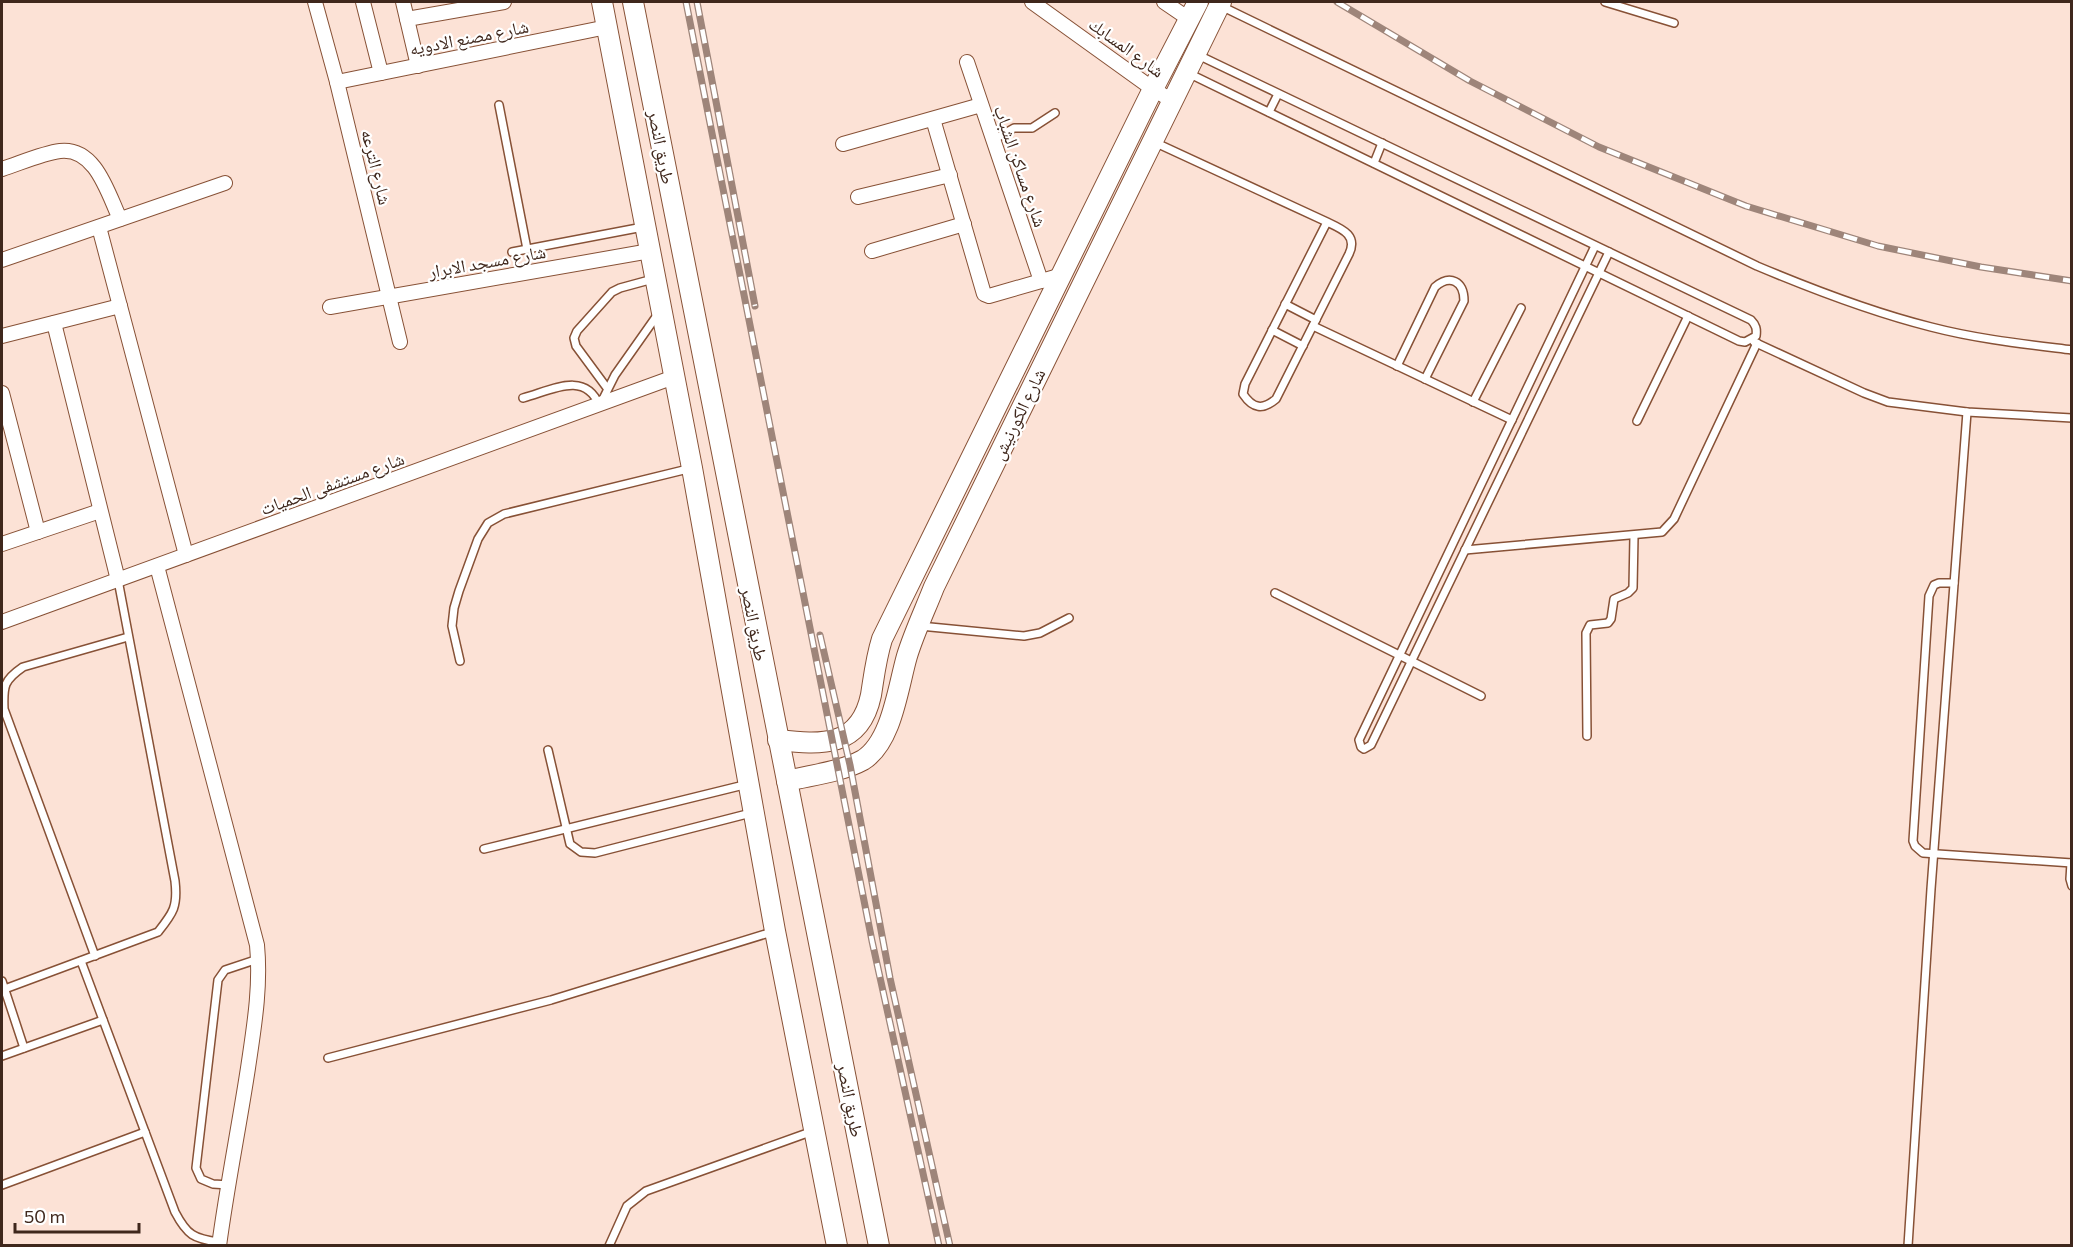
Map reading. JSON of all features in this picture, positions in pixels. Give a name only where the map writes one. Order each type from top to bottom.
[{"type":"main road","name":"طريق النصر","points":[[602,2],[692,468],[775,931],[837,1245]]},
{"type":"main road","name":"طريق النصر","points":[[633,2],[879,1245]]},
{"type":"main road","name":"شارع الكورنيش","points":[[778,740],[805,743],[833,742],[848,734],[864,715],[878,651],[1152,89],[1198,2]]},
{"type":"main road","name":"شارع الكورنيش","points":[[788,780],[856,763],[874,750],[891,715],[907,654],[934,587],[1220,3]]},
{"type":"main road","points":[[896,613],[918,626]]},
{"type":"street","name":"شارع الترعه","points":[[315,2],[337,82],[400,342]]},
{"type":"street","points":[[363,2],[381,73]]},
{"type":"street","points":[[403,2],[418,66]]},
{"type":"street","points":[[407,19],[496,2]]},
{"type":"street","name":"شارع المسابك","points":[[1032,2],[1152,89],[1171,100]]},
{"type":"street","points":[[1164,2],[1189,19]]},
{"type":"street","name":"شارع مصنع الادويه","points":[[337,82],[607,27]]},
{"type":"street","name":"شارع مساكن الشباب","points":[[967,62],[1041,281]]},
{"type":"street","points":[[843,144],[981,105]]},
{"type":"street","points":[[933,119],[986,296],[1062,275]]},
{"type":"street","points":[[2,169],[60,151],[76,153],[88,160],[99,173],[120,219]]},
{"type":"street","points":[[858,198],[950,175]]},
{"type":"street","points":[[2,260],[225,183]]},
{"type":"street","points":[[872,250],[964,224]]},
{"type":"street","points":[[99,227],[186,555]]},
{"type":"street","name":"شارع مسجد الابرار","points":[[330,307],[650,251]]},
{"type":"street","points":[[2,336],[120,306]]},
{"type":"street","points":[[54,323],[118,580]]},
{"type":"street","name":"شارع مستشفى الحميات","points":[[2,622],[674,377]]},
{"type":"street","points":[[2,393],[38,532]]},
{"type":"street","points":[[2,544],[100,511]]},
{"type":"street","points":[[157,566],[258,959],[257,1007],[219,1244]]},
{"type":"lane","points":[[1605,2],[1674,23]]},
{"type":"lane","points":[[1220,3],[1757,267],[1814,291],[1872,311],[1932,327],[1993,340],[2072,350]]},
{"type":"lane","points":[[1195,53],[1751,320],[1755,324],[1757,330],[1754,342],[1674,519],[1662,532],[1465,550]]},
{"type":"lane","points":[[1185,72],[1739,341],[1754,342],[1875,398],[1900,404],[1966,412],[2072,418]]},
{"type":"lane","points":[[1269,112],[1278,94]]},
{"type":"lane","points":[[499,105],[527,249]]},
{"type":"lane","points":[[993,140],[1014,128],[1032,128],[1055,113]]},
{"type":"lane","points":[[1152,141],[1345,230],[1350,235],[1352,248],[1276,399],[1269,405],[1258,407],[1249,402],[1244,394],[1245,384],[1327,222]]},
{"type":"lane","points":[[1374,163],[1382,143]]},
{"type":"lane","points":[[512,252],[646,226]]},
{"type":"lane","points":[[1595,246],[1359,740],[1360,747],[1364,749],[1371,746],[1609,252]]},
{"type":"lane","points":[[607,388],[576,346],[574,338],[577,331],[612,292],[656,278]]},
{"type":"lane","points":[[1397,366],[1435,287],[1442,281],[1451,280],[1459,284],[1464,292],[1464,301],[1425,379]]},
{"type":"lane","points":[[1285,304],[1315,323],[1397,366],[1526,424]]},
{"type":"lane","points":[[1473,402],[1521,308]]},
{"type":"lane","points":[[600,405],[607,388],[662,309]]},
{"type":"lane","points":[[1637,421],[1688,316]]},
{"type":"lane","points":[[1272,330],[1303,346]]},
{"type":"lane","points":[[524,398],[573,384],[590,390],[600,405]]},
{"type":"lane","points":[[1908,1245],[1966,412]]},
{"type":"lane","points":[[460,661],[452,626],[454,608],[478,539],[488,524],[504,514],[692,468]]},
{"type":"lane","points":[[1459,531],[1471,537]]},
{"type":"lane","points":[[1587,736],[1586,633],[1590,626],[1608,623],[1611,619],[1614,599],[1628,593],[1633,588],[1634,536]]},
{"type":"lane","points":[[3,989],[158,933],[174,912],[177,898],[118,580]]},
{"type":"lane","points":[[1954,583],[1934,585],[1929,596],[1913,841],[1918,850],[1923,853],[2071,863],[2072,886]]},
{"type":"lane","points":[[1275,593],[1481,696]]},
{"type":"lane","points":[[918,626],[1024,636],[1040,633],[1069,618]]},
{"type":"lane","points":[[95,956],[4,709],[3,690],[8,677],[23,666],[128,637]]},
{"type":"lane","points":[[548,750],[570,844],[581,852],[595,853],[753,813]]},
{"type":"lane","points":[[484,849],[748,784]]},
{"type":"lane","points":[[328,1058],[551,1000],[775,931]]},
{"type":"lane","points":[[229,1185],[213,1184],[201,1179],[196,1168],[218,980],[225,970],[258,959]]},
{"type":"lane","points":[[81,961],[175,1212],[184,1229],[200,1240],[219,1244]]},
{"type":"lane","points":[[2,981],[24,1048]]},
{"type":"lane","points":[[2,1056],[103,1020]]},
{"type":"lane","points":[[609,1245],[627,1206],[646,1191],[815,1130]]},
{"type":"lane","points":[[2,1185],[145,1132]]},
{"type":"railway","points":[[686,2],[872,941],[939,1246]]},
{"type":"railway","points":[[697,2],[755,306]]},
{"type":"railway","points":[[1337,2],[1470,81],[1599,147],[1746,206],[1878,246],[1981,267],[2072,281]]},
{"type":"railway","points":[[820,635],[850,765],[890,978],[950,1246]]}]
